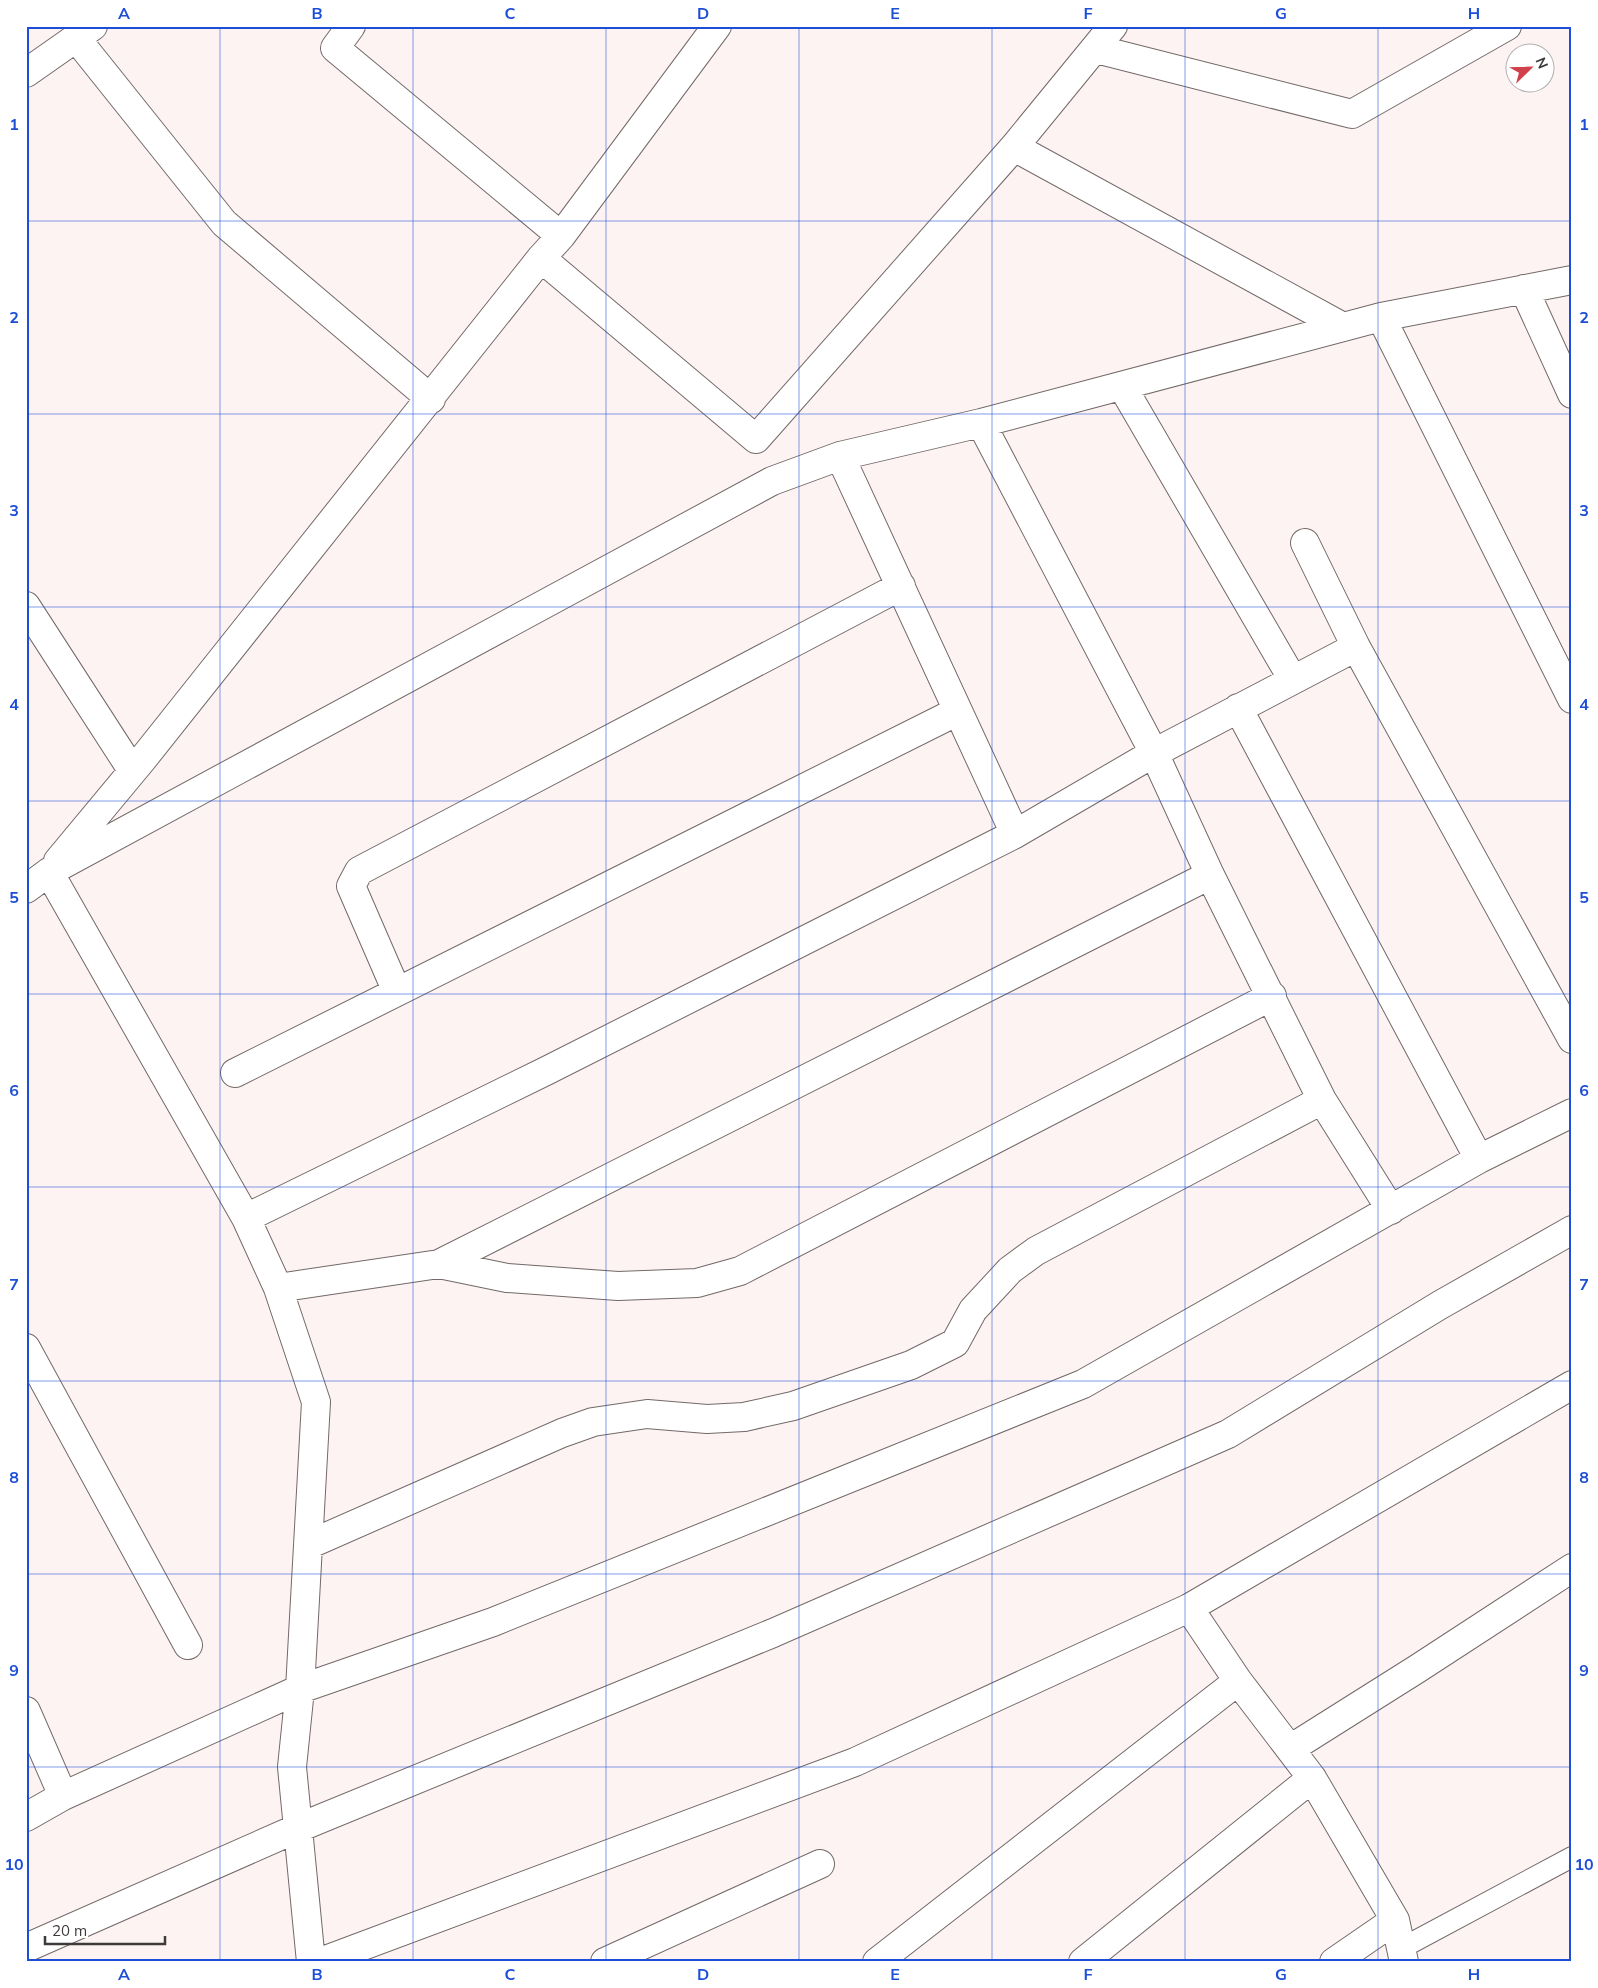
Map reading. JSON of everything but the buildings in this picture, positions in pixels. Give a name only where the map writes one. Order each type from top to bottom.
[{"type":"street","points":[[351,26],[335,48],[561,236]]},
{"type":"street","points":[[48,872],[431,399],[541,258],[561,236],[717,26]]},
{"type":"street","points":[[541,258],[756,440],[1014,147],[1113,26]]},
{"type":"street","points":[[1096,49],[1352,114],[1507,26]]},
{"type":"street","points":[[26,73],[84,32],[224,223],[431,399]]},
{"type":"street","points":[[1014,147],[1343,327]]},
{"type":"street","points":[[26,889],[48,872],[772,481],[840,456],[981,423],[1381,317],[1572,280]]},
{"type":"street","points":[[1524,289],[1572,394]]},
{"type":"street","points":[[1381,317],[1572,699]]},
{"type":"street","points":[[1122,386],[1293,680]]},
{"type":"street","points":[[981,423],[1154,753],[1210,875],[1272,996],[1322,1100],[1391,1210]]},
{"type":"street","points":[[840,456],[1016,834]]},
{"type":"street","points":[[1305,543],[1356,646],[1572,1039]]},
{"type":"street","points":[[397,992],[351,886],[359,870],[901,586]]},
{"type":"street","points":[[26,606],[132,770]]},
{"type":"street","points":[[246,1218],[1016,834],[1154,753],[1356,646]]},
{"type":"street","points":[[1238,708],[1479,1159]]},
{"type":"street","points":[[235,1074],[958,711]]},
{"type":"street","points":[[48,872],[246,1218],[278,1288],[316,1402],[300,1689],[292,1767],[311,1962]]},
{"type":"street","points":[[278,1288],[439,1264],[1210,875]]},
{"type":"street","points":[[439,1264],[506,1278],[618,1286],[697,1283],[740,1270],[1272,996]]},
{"type":"street","points":[[308,1545],[562,1433],[593,1422],[647,1414],[706,1419],[744,1417],[793,1406],[911,1366],[955,1343],[972,1310],[1010,1270],[1036,1252],[1322,1100]]},
{"type":"street","points":[[26,1817],[63,1796],[300,1689],[492,1622],[1083,1384],[1479,1159],[1572,1114]]},
{"type":"street","points":[[26,1948],[298,1828],[773,1633],[1228,1434],[1440,1305],[1572,1230]]},
{"type":"street","points":[[26,1348],[188,1645]]},
{"type":"street","points":[[320,1962],[855,1762],[1189,1608],[1572,1385]]},
{"type":"street","points":[[1290,1749],[1572,1568]]},
{"type":"street","points":[[1189,1608],[1238,1681],[1312,1778],[1395,1920],[1403,1955]]},
{"type":"street","points":[[877,1962],[1238,1681]]},
{"type":"street","points":[[26,1711],[63,1796]]},
{"type":"street","points":[[1083,1962],[1312,1778]]},
{"type":"street","points":[[605,1962],[820,1864]]},
{"type":"street","points":[[1334,1962],[1395,1920]]},
{"type":"lane","points":[[1403,1955],[1572,1857]]}]
